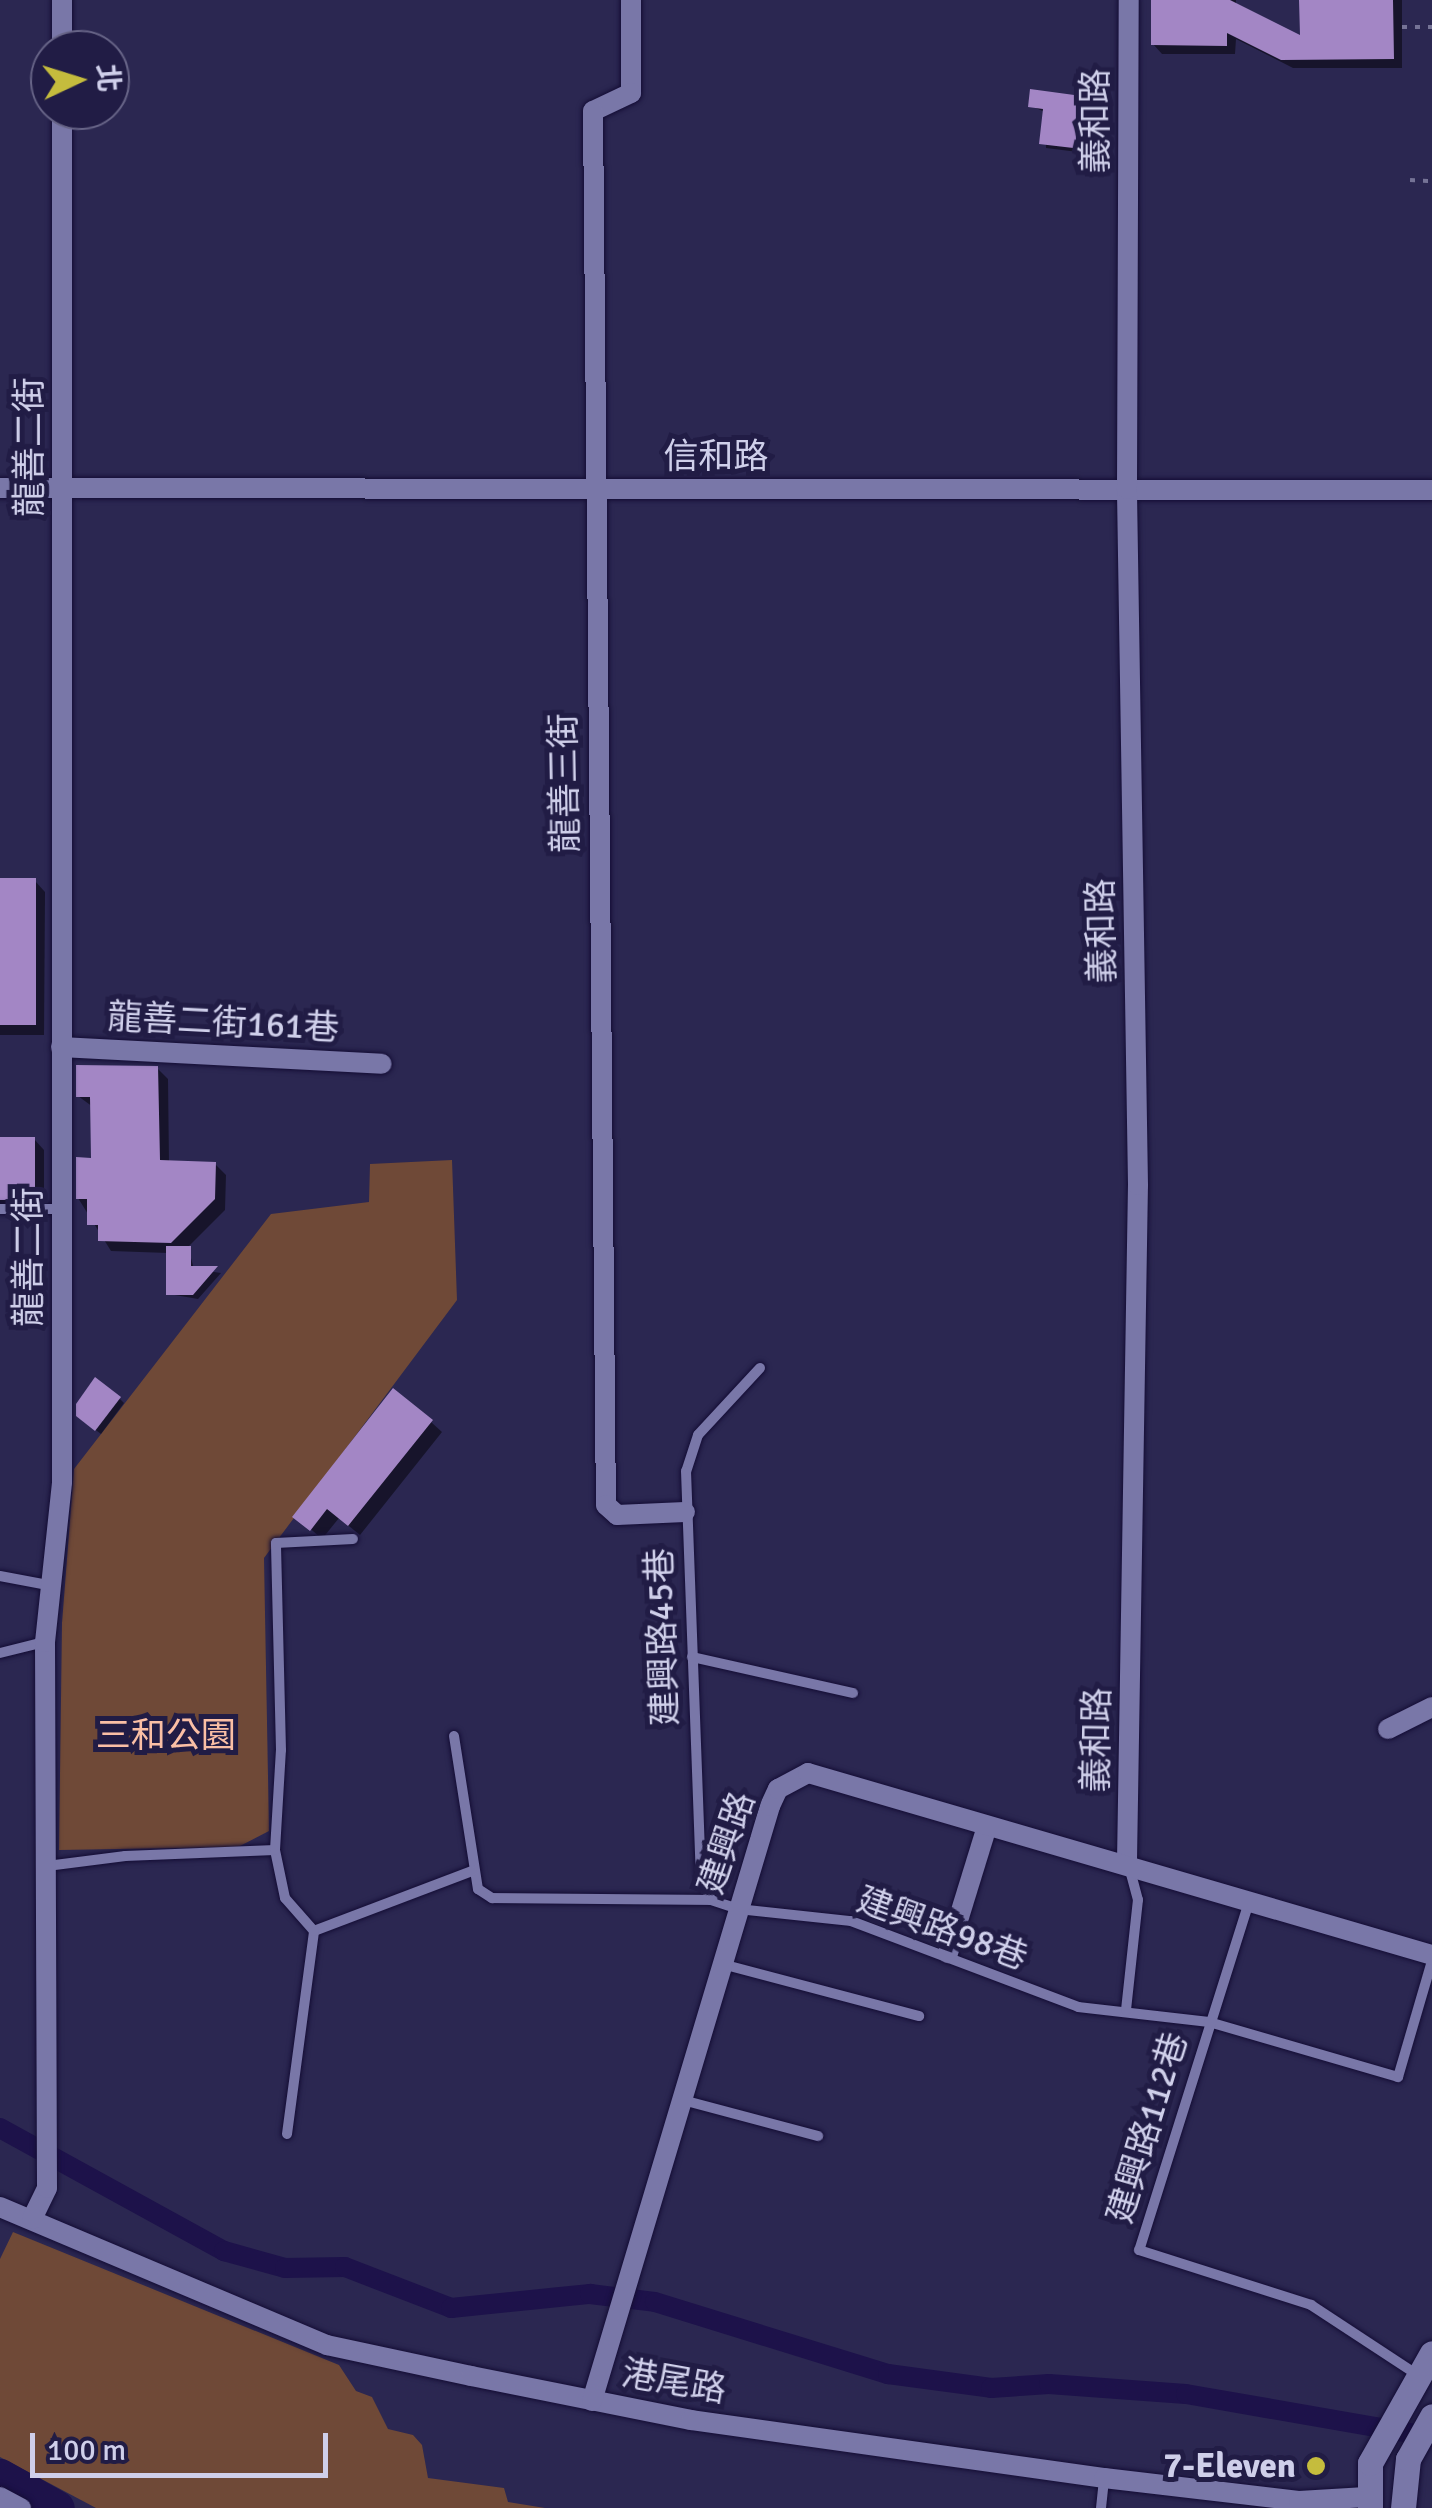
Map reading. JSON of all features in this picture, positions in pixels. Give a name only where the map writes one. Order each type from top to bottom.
[{"type":"street","points":[[62,0],[62,30]]},
{"type":"street","name":"龍善三街","points":[[631,0],[631,92],[593,111],[606,1505],[617,1515],[686,1512]]},
{"type":"street","name":"義和路","points":[[1127,1861],[1138,1185],[1127,490],[1129,0]]},
{"type":"street","name":"龍善二街","points":[[32,2219],[46,2188],[45,1642],[56,1586],[62,1482],[62,130]]},
{"type":"street","name":"信和路","points":[[0,488],[1432,490]]},
{"type":"street","name":"龍善二街161巷","points":[[62,1047],[382,1064]]},
{"type":"street","points":[[1388,1729],[1432,1708]]},
{"type":"street","name":"建興路","points":[[592,2400],[677,2099],[778,1789],[808,1772],[988,1826],[1127,1861],[1432,1958]]},
{"type":"street","points":[[948,1954],[988,1826]]},
{"type":"street","name":"港尾路","points":[[0,2207],[327,2345],[592,2400],[1104,2478],[1300,2501],[1361,2504]]},
{"type":"street","points":[[1432,2353],[1382,2433],[1361,2504],[1402,2508],[1408,2458],[1432,2416]]},
{"type":"street","points":[[0,2496],[21,2508]]},
{"type":"lane","points":[[0,1209],[62,1209]]},
{"type":"lane","name":"建興路45巷","points":[[711,1900],[700,1875],[686,1512],[688,1450],[760,1368]]},
{"type":"lane","points":[[287,2134],[314,1931],[284,1898],[276,1850],[281,1750],[276,1543],[353,1539]]},
{"type":"lane","points":[[0,1576],[56,1586]]},
{"type":"lane","points":[[0,1654],[45,1642]]},
{"type":"lane","points":[[692,1658],[853,1692]]},
{"type":"lane","points":[[454,1736],[472,1871],[478,1889],[492,1898],[711,1900],[738,1909]]},
{"type":"lane","points":[[46,1866],[125,1856],[276,1850]]},
{"type":"lane","points":[[1126,2010],[1138,1900],[1127,1861]]},
{"type":"lane","points":[[314,1931],[472,1871]]},
{"type":"lane","name":"建興路112巷","points":[[1248,1902],[1139,2250],[1310,2305],[1416,2374]]},
{"type":"lane","name":"建興路98巷","points":[[738,1909],[851,1921],[948,1954],[1078,2008],[1126,2010],[1209,2022],[1398,2078],[1432,1958]]},
{"type":"lane","points":[[720,1964],[919,2016]]},
{"type":"lane","points":[[677,2099],[818,2136]]},
{"type":"lane","points":[[1101,2508],[1104,2478]]},
{"type":"path","points":[[1402,28],[1432,27]]},
{"type":"path","points":[[1410,180],[1432,180]]},
{"type":"green space","name":"三和公園","points":[[452,1160],[457,1300],[264,1558],[269,1831],[238,1847],[59,1850],[62,1623],[74,1469],[271,1214],[369,1202],[370,1164]]},
{"type":"green space","points":[[13,2232],[339,2365],[356,2391],[372,2397],[388,2429],[413,2435],[422,2445],[428,2478],[504,2488],[508,2502],[545,2508],[96,2508],[0,2457],[0,2259]]},
{"type":"building","points":[[1151,0],[1230,0],[1300,35],[1299,0],[1393,0],[1394,59],[1281,60],[1227,33],[1227,46],[1151,45]]},
{"type":"building","points":[[1030,89],[1089,97],[1091,136],[1084,135],[1082,149],[1039,144],[1043,109],[1028,107]]},
{"type":"building","points":[[0,878],[36,878],[36,1025],[0,1025]]},
{"type":"building","points":[[76,1065],[158,1066],[160,1160],[216,1162],[215,1199],[171,1243],[98,1241],[98,1225],[87,1225],[87,1199],[76,1199],[76,1157],[91,1158],[90,1097],[76,1097]]},
{"type":"building","points":[[0,1137],[35,1137],[35,1200],[0,1200]]},
{"type":"building","points":[[166,1246],[191,1246],[191,1266],[218,1266],[193,1295],[166,1295]]},
{"type":"building","points":[[95,1377],[121,1397],[95,1431],[76,1416],[76,1404]]},
{"type":"building","points":[[393,1388],[433,1420],[348,1526],[327,1509],[310,1531],[292,1517]]},
{"type":"waterway","points":[[0,2128],[224,2251],[285,2268],[345,2267],[451,2308],[590,2294],[655,2302],[888,2374],[991,2388],[1049,2384],[1186,2394],[1432,2437]]},
{"type":"waterway","points":[[0,2476],[57,2508]]},
{"type":"place","name":"7-Eleven","points":[[1316,2466]]}]
